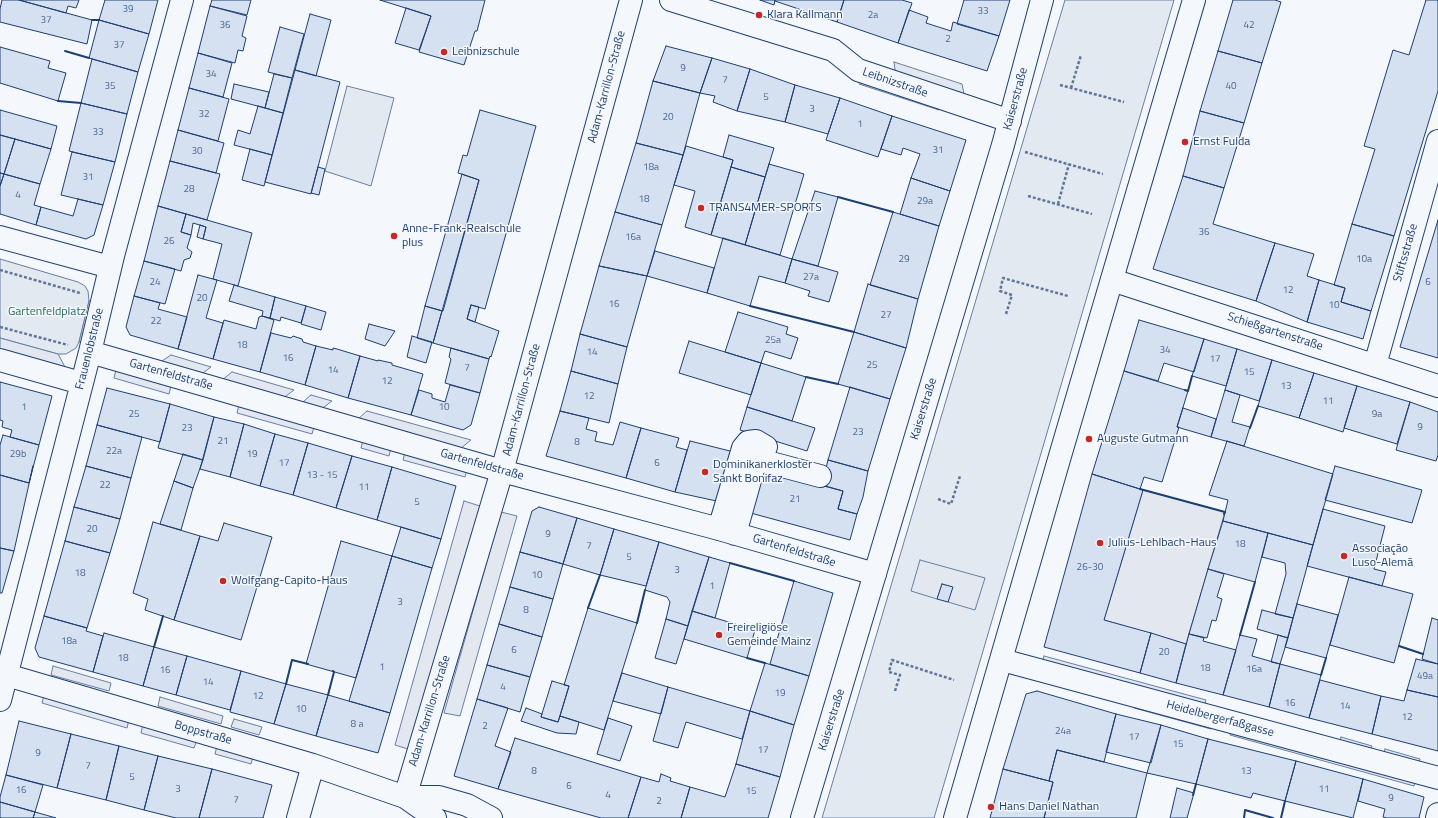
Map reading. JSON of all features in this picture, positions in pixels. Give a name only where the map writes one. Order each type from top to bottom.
[{"type":"street","name":"Frauenlobstraße","points":[[0,700],[3,674],[90,352],[110,267],[182,0]]},
{"type":"street","name":"Adam-Karrillon-Straße","points":[[405,797],[502,471],[631,0]]},
{"type":"street","name":"Leibnizstraße","points":[[671,0],[833,50],[858,70],[1010,121]]},
{"type":"street","name":"Kaiserstraße","points":[[802,818],[1010,121],[1042,0]]},
{"type":"street","points":[[956,818],[1194,0]]},
{"type":"street","name":"Stiftsstraße","points":[[1375,365],[1438,141]]},
{"type":"street","points":[[0,237],[110,267]]},
{"type":"street","name":"Schießgartenstraße","points":[[1112,280],[1438,386]]},
{"type":"street","name":"Gartenfeldstraße","points":[[90,352],[502,471],[727,531],[875,574]]},
{"type":"street","points":[[0,360],[81,383]]},
{"type":"street","points":[[727,531],[743,448],[748,442],[756,441],[766,447]]},
{"type":"street","points":[[727,531],[756,459],[820,476]]},
{"type":"street","name":"Heidelbergerfaßgasse","points":[[1002,660],[1438,778]]},
{"type":"street","name":"Boppstraße","points":[[3,674],[313,765],[405,797],[435,818]]},
{"type":"street","points":[[298,818],[313,765]]},
{"type":"street","name":"Boppstraße","points":[[405,797],[440,797],[467,805],[491,818]]},
{"type":"street","points":[[1437,818],[1438,814]]},
{"type":"path","points":[[1071,88],[1081,56]]},
{"type":"path","points":[[1060,85],[1124,102]]},
{"type":"path","points":[[1020,151],[1104,174]]},
{"type":"path","points":[[1058,204],[1069,164]]},
{"type":"path","points":[[1028,196],[1092,214]]},
{"type":"path","points":[[0,270],[83,294]]},
{"type":"path","points":[[1006,314],[1012,295],[1000,291],[1003,278],[1068,296]]},
{"type":"path","points":[[0,327],[68,346],[70,339]]},
{"type":"path","points":[[938,499],[951,504],[960,476]]},
{"type":"path","points":[[895,691],[900,675],[889,672],[892,660],[954,680]]},
{"type":"green space","points":[[1065,0],[1174,0],[934,818],[822,818]]},
{"type":"green space","points":[[347,86],[394,98],[371,186],[325,171]]},
{"type":"green space","name":"Gartenfeldplatz","points":[[0,259],[78,282],[85,286],[88,291],[89,301],[79,342],[76,348],[66,354],[58,354],[0,338]]},
{"type":"shaded area","points":[[894,62],[962,84],[965,99],[896,77]]},
{"type":"shaded area","points":[[861,78],[941,104],[939,110],[859,84]]},
{"type":"shaded area","points":[[89,301],[96,302],[86,343],[79,342]]},
{"type":"shaded area","points":[[0,338],[58,354],[65,367],[59,369],[0,352]]},
{"type":"shaded area","points":[[171,355],[211,367],[195,379],[153,367]]},
{"type":"shaded area","points":[[116,370],[171,386],[169,394],[114,378]]},
{"type":"shaded area","points":[[232,372],[294,390],[278,402],[216,385]]},
{"type":"shaded area","points":[[311,395],[332,401],[316,413],[296,408]]},
{"type":"shaded area","points":[[239,405],[314,427],[312,434],[237,413]]},
{"type":"shaded area","points":[[367,411],[471,440],[455,453],[358,419]]},
{"type":"shaded area","points":[[363,440],[391,448],[389,456],[361,448]]},
{"type":"shaded area","points":[[405,452],[467,470],[465,477],[403,460]]},
{"type":"shaded area","points":[[1143,490],[1225,512],[1186,644],[1104,620]]},
{"type":"shaded area","points":[[464,501],[480,506],[411,750],[395,745]]},
{"type":"shaded area","points":[[501,512],[517,516],[460,716],[444,713]]},
{"type":"shaded area","points":[[920,560],[985,578],[975,610],[948,602],[952,587],[942,584],[937,599],[911,591]]},
{"type":"shaded area","points":[[1044,656],[1206,700],[1204,708],[1042,663]]},
{"type":"shaded area","points":[[53,666],[111,683],[109,691],[51,675]]},
{"type":"shaded area","points":[[44,695],[129,720],[127,728],[42,703]]},
{"type":"shaded area","points":[[160,697],[223,716],[221,724],[158,706]]},
{"type":"shaded area","points":[[1136,701],[1213,723],[1211,729],[1134,708]]},
{"type":"shaded area","points":[[234,719],[262,727],[259,735],[231,727]]},
{"type":"shaded area","points":[[143,724],[197,740],[194,748],[141,733]]},
{"type":"shaded area","points":[[1232,728],[1416,779],[1414,786],[1230,735]]},
{"type":"shaded area","points":[[1341,737],[1372,746],[1370,753],[1339,744]]},
{"type":"shaded area","points":[[217,746],[253,757],[251,764],[215,754]]},
{"type":"shaded area","points":[[1385,749],[1420,759],[1418,766],[1383,756]]},
{"type":"building","points":[[2,0],[19,0],[92,20],[87,44],[0,22]]},
{"type":"building","points":[[19,0],[79,0],[76,8],[68,6],[66,13]]},
{"type":"building","points":[[105,0],[158,0],[149,34],[99,20]]},
{"type":"building","points":[[212,0],[251,0],[247,15],[210,6]]},
{"type":"building","points":[[380,0],[485,0],[477,31],[475,31],[464,65],[419,52],[431,16]]},
{"type":"building","points":[[760,0],[775,0],[774,5]]},
{"type":"building","points":[[775,0],[844,0],[837,22]]},
{"type":"building","points":[[844,0],[902,0],[912,3],[898,43],[837,22]]},
{"type":"building","points":[[964,0],[1010,0],[999,36],[957,24]]},
{"type":"building","points":[[1233,0],[1275,0],[1281,2],[1262,63],[1218,51]]},
{"type":"building","points":[[1426,0],[1438,0],[1438,91],[1394,236],[1352,224],[1375,149],[1364,146],[1393,50],[1409,55]]},
{"type":"building","points":[[210,6],[247,16],[242,36],[246,38],[243,51],[238,50],[235,63],[198,53]]},
{"type":"building","points":[[406,8],[431,16],[419,50],[395,43]]},
{"type":"building","points":[[909,10],[928,17],[926,23],[951,31],[953,22],[999,36],[987,71],[898,43]]},
{"type":"building","points":[[310,14],[331,20],[316,76],[295,70]]},
{"type":"building","points":[[99,20],[149,34],[138,72],[89,58]]},
{"type":"building","points":[[280,27],[304,34],[292,78],[268,72]]},
{"type":"building","points":[[666,46],[712,58],[700,93],[653,81]]},
{"type":"building","points":[[0,47],[50,61],[48,68],[66,73],[58,101],[0,83]]},
{"type":"building","points":[[1218,51],[1262,63],[1244,123],[1200,111]]},
{"type":"building","points":[[198,53],[232,63],[223,97],[189,88]]},
{"type":"building","points":[[712,58],[750,69],[737,111],[713,102],[715,96],[700,93]]},
{"type":"building","points":[[92,59],[138,72],[127,114],[81,103]]},
{"type":"building","points":[[750,69],[795,85],[785,122],[737,111]]},
{"type":"building","points":[[295,70],[340,82],[311,194],[265,182]]},
{"type":"building","points":[[274,74],[292,78],[283,113],[265,108]]},
{"type":"building","points":[[653,81],[700,93],[683,155],[636,143]]},
{"type":"building","points":[[234,84],[269,92],[265,108],[231,99]]},
{"type":"building","points":[[795,85],[840,98],[828,134],[785,122]]},
{"type":"building","points":[[189,88],[229,99],[218,141],[178,130]]},
{"type":"building","points":[[840,98],[892,116],[878,157],[826,140]]},
{"type":"building","points":[[81,103],[127,114],[115,162],[69,151]]},
{"type":"building","points":[[258,106],[283,113],[272,155],[234,145],[238,130],[250,134]]},
{"type":"building","points":[[0,110],[57,126],[51,149],[0,135]]},
{"type":"building","points":[[480,110],[536,126],[485,309],[471,305],[467,319],[499,331],[491,357],[490,356],[489,359],[433,343],[479,180],[458,173],[463,155],[467,156]]},
{"type":"building","points":[[1200,111],[1244,123],[1224,188],[1183,176]]},
{"type":"building","points":[[892,116],[966,140],[950,191],[911,178],[920,154],[903,148],[901,155],[881,149]]},
{"type":"building","points":[[178,130],[224,143],[216,173],[170,161]]},
{"type":"building","points":[[0,135],[15,139],[4,174],[0,173]]},
{"type":"building","points":[[729,135],[774,148],[765,177],[731,167],[733,160],[723,157]]},
{"type":"building","points":[[15,139],[51,149],[40,184],[4,174]]},
{"type":"building","points":[[636,143],[683,155],[662,225],[615,212]]},
{"type":"building","points":[[686,146],[733,160],[711,235],[685,227],[695,191],[674,185]]},
{"type":"building","points":[[250,149],[272,155],[264,186],[242,180]]},
{"type":"building","points":[[72,152],[115,162],[103,205],[61,195]]},
{"type":"building","points":[[170,161],[220,174],[207,220],[158,206]]},
{"type":"building","points":[[769,164],[804,174],[780,255],[745,245]]},
{"type":"building","points":[[318,167],[325,169],[319,195],[311,193]]},
{"type":"building","points":[[731,167],[765,177],[745,245],[711,235]]},
{"type":"building","points":[[0,173],[4,174],[0,186]]},
{"type":"building","points":[[4,174],[40,184],[34,205],[41,207],[36,225],[0,214],[0,186]]},
{"type":"building","points":[[462,174],[479,180],[443,311],[425,306]]},
{"type":"building","points":[[1183,176],[1224,188],[1213,224],[1275,243],[1256,301],[1153,269]]},
{"type":"building","points":[[911,178],[950,191],[939,226],[900,214]]},
{"type":"building","points":[[815,191],[838,197],[818,266],[792,259]]},
{"type":"building","points":[[78,199],[103,205],[94,235],[86,239],[36,225],[41,207],[73,216]]},
{"type":"building","points":[[158,206],[186,214],[181,232],[191,235],[187,248],[192,252],[190,258],[184,260],[181,271],[144,261]]},
{"type":"building","points":[[615,212],[662,225],[647,276],[599,266]]},
{"type":"building","points":[[893,212],[939,226],[918,299],[870,285]]},
{"type":"building","points":[[186,214],[252,233],[238,286],[213,279],[222,244],[203,239],[206,227],[193,223],[191,235],[181,232]]},
{"type":"building","points":[[1438,220],[1438,358],[1400,347]]},
{"type":"building","points":[[1352,224],[1394,236],[1371,311],[1341,302],[1345,288],[1334,285]]},
{"type":"building","points":[[200,225],[206,227],[203,239],[197,237]]},
{"type":"building","points":[[723,238],[792,259],[785,283],[759,276],[750,306],[707,293]]},
{"type":"building","points":[[1275,243],[1314,254],[1307,276],[1319,280],[1307,322],[1256,301]]},
{"type":"building","points":[[655,251],[714,268],[707,293],[647,276]]},
{"type":"building","points":[[792,259],[838,272],[829,302],[808,296],[810,291],[785,283]]},
{"type":"building","points":[[144,261],[175,269],[165,304],[134,296]]},
{"type":"building","points":[[599,266],[647,276],[627,347],[580,334]]},
{"type":"building","points":[[198,275],[217,280],[206,318],[223,323],[213,359],[178,349]]},
{"type":"building","points":[[1319,280],[1345,288],[1341,302],[1371,311],[1363,339],[1307,322]]},
{"type":"building","points":[[868,284],[918,299],[906,348],[854,332]]},
{"type":"building","points":[[234,285],[275,297],[270,318],[262,316],[263,311],[229,301]]},
{"type":"building","points":[[134,296],[160,303],[158,309],[187,317],[178,349],[130,335],[126,327]]},
{"type":"building","points":[[275,297],[306,306],[301,323],[281,317],[280,321],[270,318]]},
{"type":"building","points":[[471,305],[479,307],[475,322],[467,319]]},
{"type":"building","points":[[306,306],[326,312],[321,330],[301,324]]},
{"type":"building","points":[[425,306],[442,311],[433,343],[417,338]]},
{"type":"building","points":[[738,312],[788,327],[786,334],[798,338],[791,359],[765,351],[761,363],[725,352]]},
{"type":"building","points":[[262,316],[274,320],[260,372],[213,359],[224,320],[256,329],[259,317]]},
{"type":"building","points":[[1139,320],[1204,339],[1194,372],[1164,363],[1158,381],[1124,371]]},
{"type":"building","points":[[369,324],[395,331],[385,346],[365,339]]},
{"type":"building","points":[[854,332],[906,348],[890,399],[838,384]]},
{"type":"building","points":[[271,333],[291,338],[293,336],[302,339],[303,342],[316,346],[305,385],[260,372]]},
{"type":"building","points":[[580,334],[627,347],[618,384],[571,371]]},
{"type":"building","points":[[412,336],[432,342],[426,363],[407,357]]},
{"type":"building","points":[[1204,339],[1237,349],[1226,386],[1192,376]]},
{"type":"building","points":[[689,341],[761,363],[751,395],[679,373]]},
{"type":"building","points":[[316,346],[333,350],[333,348],[360,356],[348,398],[305,385]]},
{"type":"building","points":[[451,348],[489,359],[480,393],[445,383],[451,359],[449,357]]},
{"type":"building","points":[[1237,349],[1272,360],[1259,401],[1225,390]]},
{"type":"building","points":[[360,356],[392,363],[392,365],[423,374],[411,415],[348,398]]},
{"type":"building","points":[[1272,360],[1314,373],[1299,418],[1258,406]]},
{"type":"building","points":[[761,363],[806,377],[792,421],[747,407]]},
{"type":"building","points":[[571,371],[618,384],[609,423],[560,411]]},
{"type":"building","points":[[1124,371],[1188,391],[1177,427],[1179,427],[1162,482],[1144,477],[1140,489],[1092,474]]},
{"type":"building","points":[[1314,373],[1357,386],[1343,432],[1299,418]]},
{"type":"building","points":[[0,382],[52,396],[39,445],[10,437],[12,430],[2,427],[3,421],[0,420]]},
{"type":"building","points":[[450,385],[480,393],[471,425],[463,430],[411,415],[419,390],[432,394],[432,398],[445,402]]},
{"type":"building","points":[[1357,386],[1410,402],[1397,444],[1344,428]]},
{"type":"building","points":[[850,387],[890,399],[868,471],[828,460]]},
{"type":"building","points":[[107,388],[170,404],[160,442],[97,425]]},
{"type":"building","points":[[1225,390],[1240,395],[1232,422],[1250,427],[1244,446],[1211,437]]},
{"type":"building","points":[[1410,402],[1438,412],[1438,455],[1436,461],[1396,450]]},
{"type":"building","points":[[170,404],[214,417],[203,460],[158,448]]},
{"type":"building","points":[[747,407],[815,428],[807,451],[740,430]]},
{"type":"building","points":[[1183,408],[1216,419],[1211,437],[1177,427]]},
{"type":"building","points":[[560,411],[589,418],[586,429],[597,432],[595,441],[613,445],[620,422],[641,428],[626,478],[546,456]]},
{"type":"building","points":[[214,417],[244,424],[230,477],[200,469]]},
{"type":"building","points":[[244,424],[275,434],[260,486],[230,477]]},
{"type":"building","points":[[97,425],[142,437],[131,478],[86,466]]},
{"type":"building","points":[[641,428],[679,438],[676,447],[687,450],[675,492],[626,478]]},
{"type":"building","points":[[275,434],[308,443],[293,495],[260,486]]},
{"type":"building","points":[[3,435],[39,445],[29,483],[0,475],[0,445]]},
{"type":"building","name":"Dominikanerkloster Sankt Bonifaz","points":[[690,441],[734,452],[721,502],[675,492]]},
{"type":"building","points":[[1227,441],[1333,474],[1313,545],[1223,521],[1228,500],[1209,495]]},
{"type":"building","points":[[308,443],[352,456],[336,508],[293,495]]},
{"type":"building","points":[[183,454],[203,460],[193,488],[174,481]]},
{"type":"building","points":[[352,456],[392,467],[377,520],[336,508]]},
{"type":"building","points":[[828,460],[868,471],[863,497],[857,514],[838,509],[843,491],[822,485]]},
{"type":"building","points":[[759,465],[797,479],[843,491],[838,509],[857,514],[850,540],[747,512]]},
{"type":"building","points":[[33,466],[14,551],[0,548],[0,475],[29,483]]},
{"type":"building","points":[[86,466],[131,478],[120,519],[74,507]]},
{"type":"building","points":[[1335,466],[1422,490],[1412,523],[1325,500]]},
{"type":"building","points":[[392,467],[456,486],[441,539],[377,520]]},
{"type":"building","name":"Julius-Lehlbach-Haus","points":[[1092,474],[1143,490],[1104,620],[1151,633],[1140,673],[1044,647]]},
{"type":"building","points":[[174,481],[193,488],[181,530],[160,524]]},
{"type":"building","points":[[74,507],[120,519],[110,553],[65,541]]},
{"type":"building","points":[[539,507],[577,518],[563,564],[520,552],[532,511]]},
{"type":"building","name":"Associação Luso-Alemã","points":[[1323,509],[1385,526],[1374,569],[1386,572],[1382,586],[1307,566]]},
{"type":"building","points":[[577,518],[614,529],[600,575],[563,564]]},
{"type":"building","points":[[1223,521],[1268,533],[1255,582],[1208,569]]},
{"type":"building","points":[[153,522],[200,536],[174,620],[145,610],[148,599],[133,593]]},
{"type":"building","name":"Wolfgang-Capito-Haus","points":[[224,523],[272,537],[241,640],[174,620],[200,536],[218,541]]},
{"type":"building","points":[[401,527],[441,539],[432,568],[392,556]]},
{"type":"building","points":[[614,529],[659,542],[646,586],[600,575]]},
{"type":"building","points":[[1268,533],[1313,545],[1293,618],[1275,614],[1286,574],[1285,563],[1262,557]]},
{"type":"building","points":[[65,541],[110,553],[87,628],[44,616]]},
{"type":"building","points":[[341,541],[392,556],[356,678],[306,664]]},
{"type":"building","points":[[659,542],[709,557],[688,626],[666,619],[670,602],[667,597],[645,590]]},
{"type":"building","points":[[0,548],[14,551],[2,593],[0,593]]},
{"type":"building","points":[[520,552],[563,564],[553,599],[510,587]]},
{"type":"building","points":[[392,556],[432,568],[390,713],[349,701]]},
{"type":"building","points":[[709,557],[730,563],[715,618],[692,611]]},
{"type":"building","points":[[1208,569],[1224,574],[1217,597],[1222,599],[1216,621],[1212,620],[1207,638],[1189,634]]},
{"type":"building","points":[[1349,577],[1413,594],[1394,663],[1330,645]]},
{"type":"building","points":[[794,581],[833,593],[809,676],[770,664]]},
{"type":"building","points":[[942,584],[953,587],[948,602],[937,599]]},
{"type":"building","points":[[510,587],[553,599],[542,637],[499,624]]},
{"type":"building","points":[[1297,604],[1338,615],[1326,658],[1285,647]]},
{"type":"building","points":[[588,608],[637,623],[604,730],[560,716],[569,686],[564,685]]},
{"type":"building","points":[[1262,610],[1293,618],[1288,638],[1257,629]]},
{"type":"building","name":"Freireligiöse Gemeinde Mainz","points":[[692,611],[755,630],[747,658],[684,639]]},
{"type":"building","points":[[44,616],[87,628],[86,631],[103,636],[93,672],[39,657],[35,648]]},
{"type":"building","points":[[1432,618],[1438,620],[1438,664],[1422,659]]},
{"type":"building","points":[[666,619],[688,626],[676,664],[655,658]]},
{"type":"building","points":[[499,624],[542,637],[530,677],[487,665]]},
{"type":"building","points":[[104,633],[154,647],[143,686],[93,672]]},
{"type":"building","points":[[1151,633],[1186,644],[1176,683],[1140,673]]},
{"type":"building","points":[[1189,634],[1204,638],[1203,641],[1236,650],[1223,695],[1176,683]]},
{"type":"building","points":[[1240,635],[1257,639],[1252,656],[1280,664],[1269,707],[1223,695]]},
{"type":"building","points":[[1278,635],[1288,638],[1280,664],[1271,662]]},
{"type":"building","points":[[154,647],[187,656],[176,695],[143,686]]},
{"type":"building","points":[[187,656],[241,671],[230,710],[176,695]]},
{"type":"building","points":[[1416,659],[1438,664],[1438,697],[1407,690]]},
{"type":"building","points":[[765,663],[809,676],[794,725],[750,711]]},
{"type":"building","points":[[1280,664],[1321,675],[1309,718],[1269,707]]},
{"type":"building","points":[[487,665],[530,677],[520,712],[477,699]]},
{"type":"building","points":[[241,671],[286,684],[274,724],[230,712]]},
{"type":"building","points":[[622,673],[668,687],[661,714],[613,701]]},
{"type":"building","points":[[1320,680],[1381,696],[1372,734],[1309,718]]},
{"type":"building","points":[[552,681],[569,686],[558,722],[541,717]]},
{"type":"building","points":[[286,684],[328,695],[316,736],[274,724]]},
{"type":"building","points":[[668,687],[750,711],[742,739],[686,722],[678,748],[653,741]]},
{"type":"building","points":[[1407,690],[1438,697],[1438,751],[1372,734],[1381,696],[1404,701]]},
{"type":"building","points":[[1037,691],[1116,714],[1104,762],[1057,750],[1049,781],[1003,769],[1026,694]]},
{"type":"building","points":[[328,695],[390,713],[378,753],[316,736]]},
{"type":"building","points":[[477,699],[508,708],[495,746],[511,752],[498,789],[454,776]]},
{"type":"building","points":[[526,708],[542,714],[541,717],[558,722],[560,716],[579,722],[576,734],[557,733],[521,721]]},
{"type":"building","points":[[750,711],[794,725],[780,777],[736,764]]},
{"type":"building","points":[[1116,714],[1161,725],[1151,763],[1106,752]]},
{"type":"building","points":[[608,718],[632,726],[620,761],[597,754]]},
{"type":"building","points":[[19,721],[71,734],[57,788],[6,775]]},
{"type":"building","points":[[1161,725],[1208,739],[1196,784],[1147,773]]},
{"type":"building","points":[[71,734],[119,746],[106,800],[57,788]]},
{"type":"building","points":[[515,738],[641,777],[628,818],[601,818],[498,789]]},
{"type":"building","points":[[1208,739],[1296,761],[1285,801],[1253,793],[1251,798],[1196,784]]},
{"type":"building","points":[[119,746],[158,756],[144,810],[106,800]]},
{"type":"building","points":[[1057,750],[1147,773],[1136,818],[1044,818],[1053,782],[1049,781]]},
{"type":"building","points":[[158,756],[212,769],[199,818],[176,818],[144,810]]},
{"type":"building","points":[[1296,761],[1363,779],[1353,818],[1285,801]]},
{"type":"building","points":[[736,764],[780,777],[768,818],[681,818],[690,787],[725,797]]},
{"type":"building","points":[[212,769],[272,785],[263,818],[199,818]]},
{"type":"building","points":[[1003,769],[1053,782],[1044,818],[990,818]]},
{"type":"building","points":[[661,774],[671,778],[670,781],[690,787],[681,818],[628,818],[641,777],[659,782]]},
{"type":"building","points":[[6,775],[43,785],[35,812],[0,802]]},
{"type":"building","points":[[1363,779],[1424,797],[1419,818],[1383,817],[1385,809],[1358,801]]},
{"type":"building","points":[[1177,788],[1194,793],[1187,818],[1170,818]]},
{"type":"building","points":[[0,802],[35,812],[33,818],[0,818]]},
{"type":"building","points":[[35,812],[56,818],[33,818]]},
{"type":"wall","points":[[92,20],[99,20]]},
{"type":"wall","points":[[65,51],[89,58]]},
{"type":"wall","points":[[58,101],[81,103]]},
{"type":"wall","points":[[838,197],[893,212]]},
{"type":"wall","points":[[750,306],[854,332]]},
{"type":"wall","points":[[1185,390],[1188,391],[1192,376]]},
{"type":"wall","points":[[806,377],[838,384]]},
{"type":"wall","points":[[1250,428],[1258,406]]},
{"type":"wall","points":[[1140,489],[1225,512],[1224,514]]},
{"type":"wall","points":[[730,563],[794,581]]},
{"type":"wall","points":[[588,608],[600,575]]},
{"type":"wall","points":[[1240,635],[1255,582]]},
{"type":"wall","points":[[637,623],[645,590]]},
{"type":"wall","points":[[154,647],[163,616]]},
{"type":"wall","points":[[1399,646],[1423,654]]},
{"type":"wall","points":[[747,658],[765,663]]},
{"type":"wall","points":[[1321,675],[1326,658]]},
{"type":"wall","points":[[286,684],[292,660],[308,664]]},
{"type":"wall","points":[[328,695],[333,671]]},
{"type":"wall","points":[[1193,795],[1196,784]]},
{"type":"wall","points":[[1281,818],[1285,801]]},
{"type":"wall","points":[[1244,818],[1245,810],[1273,818]]},
{"type":"place","name":"Klara Kallmann","points":[[759,15]]},
{"type":"place","name":"Leibnizschule","points":[[444,52]]},
{"type":"place","name":"Ernst Fulda","points":[[1185,142]]},
{"type":"place","name":"TRANS4MER-SPORTS","points":[[701,208]]},
{"type":"place","name":"Anne-Frank-Realschule plus","points":[[394,236]]},
{"type":"place","name":"Auguste Gutmann","points":[[1089,439]]},
{"type":"place","name":"Dominikanerkloster Sankt Bonifaz","points":[[705,472]]},
{"type":"place","name":"Julius-Lehlbach-Haus","points":[[1100,543]]},
{"type":"place","name":"Associação Luso-Alemã","points":[[1344,556]]},
{"type":"place","name":"Wolfgang-Capito-Haus","points":[[223,581]]},
{"type":"place","name":"Freireligiöse Gemeinde Mainz","points":[[719,635]]},
{"type":"place","name":"Hans Daniel Nathan","points":[[991,807]]}]
